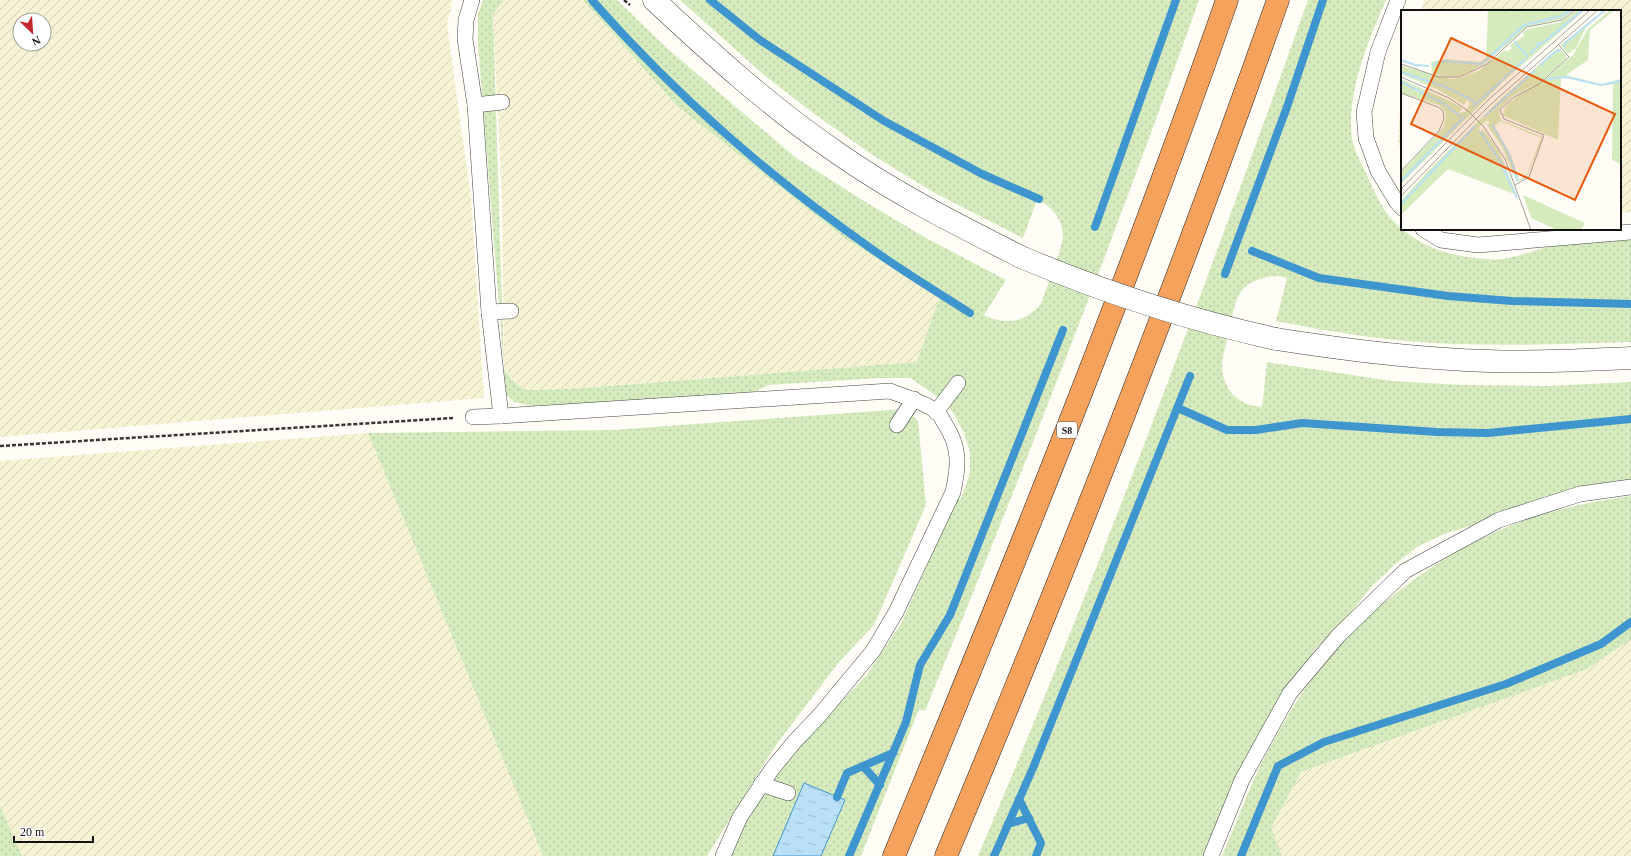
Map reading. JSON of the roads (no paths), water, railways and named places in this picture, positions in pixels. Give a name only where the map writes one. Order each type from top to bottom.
[{"type":"highway","name":"S8","points":[[894,856],[1053,467],[1125,278],[1227,0]]},
{"type":"highway","points":[[946,856],[1104,468],[1171,292],[1278,0]]},
{"type":"street","points":[[654,0],[729,69],[786,116],[836,153],[899,192],[952,222],[1021,257],[1078,281],[1135,301],[1223,327],[1276,339],[1347,350],[1416,357],[1489,361],[1581,361],[1631,358]]},
{"type":"lane","points":[[472,0],[466,20],[465,39],[475,105],[489,312],[501,416]]},
{"type":"lane","points":[[1398,0],[1378,52],[1364,112],[1366,138],[1378,171],[1401,207]]},
{"type":"lane","points":[[475,105],[502,102]]},
{"type":"lane","points":[[1425,230],[1441,240],[1478,245],[1631,232]]},
{"type":"lane","points":[[489,312],[511,311]]},
{"type":"lane","points":[[936,412],[958,383]]},
{"type":"lane","points":[[473,417],[890,391],[914,400],[936,412],[952,434],[957,450],[956,477],[953,492],[896,612],[873,652],[820,716],[795,741],[761,784],[740,817],[723,856]]},
{"type":"lane","points":[[897,425],[914,400]]},
{"type":"lane","points":[[1211,856],[1242,780],[1290,693],[1338,636],[1405,571],[1499,520],[1580,494],[1631,487]]},
{"type":"lane","points":[[761,784],[788,792]]},
{"type":"water","points":[[804,783],[845,800],[821,856],[773,856]]},
{"type":"waterway","points":[[592,0],[657,69],[726,135],[763,166],[838,225],[876,252],[970,313]]},
{"type":"waterway","points":[[710,0],[760,40],[884,121],[982,174],[1039,199]]},
{"type":"waterway","points":[[1095,227],[1176,0]]},
{"type":"waterway","points":[[1225,274],[1287,107],[1323,0]]},
{"type":"waterway","points":[[1252,251],[1319,278],[1448,296],[1512,301],[1631,304]]},
{"type":"waterway","points":[[849,856],[906,722],[920,665],[950,615],[1063,330]]},
{"type":"waterway","points":[[994,856],[1033,768],[1190,376]]},
{"type":"waterway","points":[[1178,408],[1227,430],[1256,430],[1302,423],[1437,432],[1488,433],[1631,419]]},
{"type":"waterway","points":[[1241,856],[1278,766],[1324,742],[1506,684],[1601,644],[1631,622]]},
{"type":"waterway","points":[[837,797],[847,773],[893,753]]},
{"type":"waterway","points":[[863,766],[880,785]]},
{"type":"waterway","points":[[1019,799],[1041,843],[1036,856]]},
{"type":"waterway","points":[[1008,824],[1029,818]]}]
